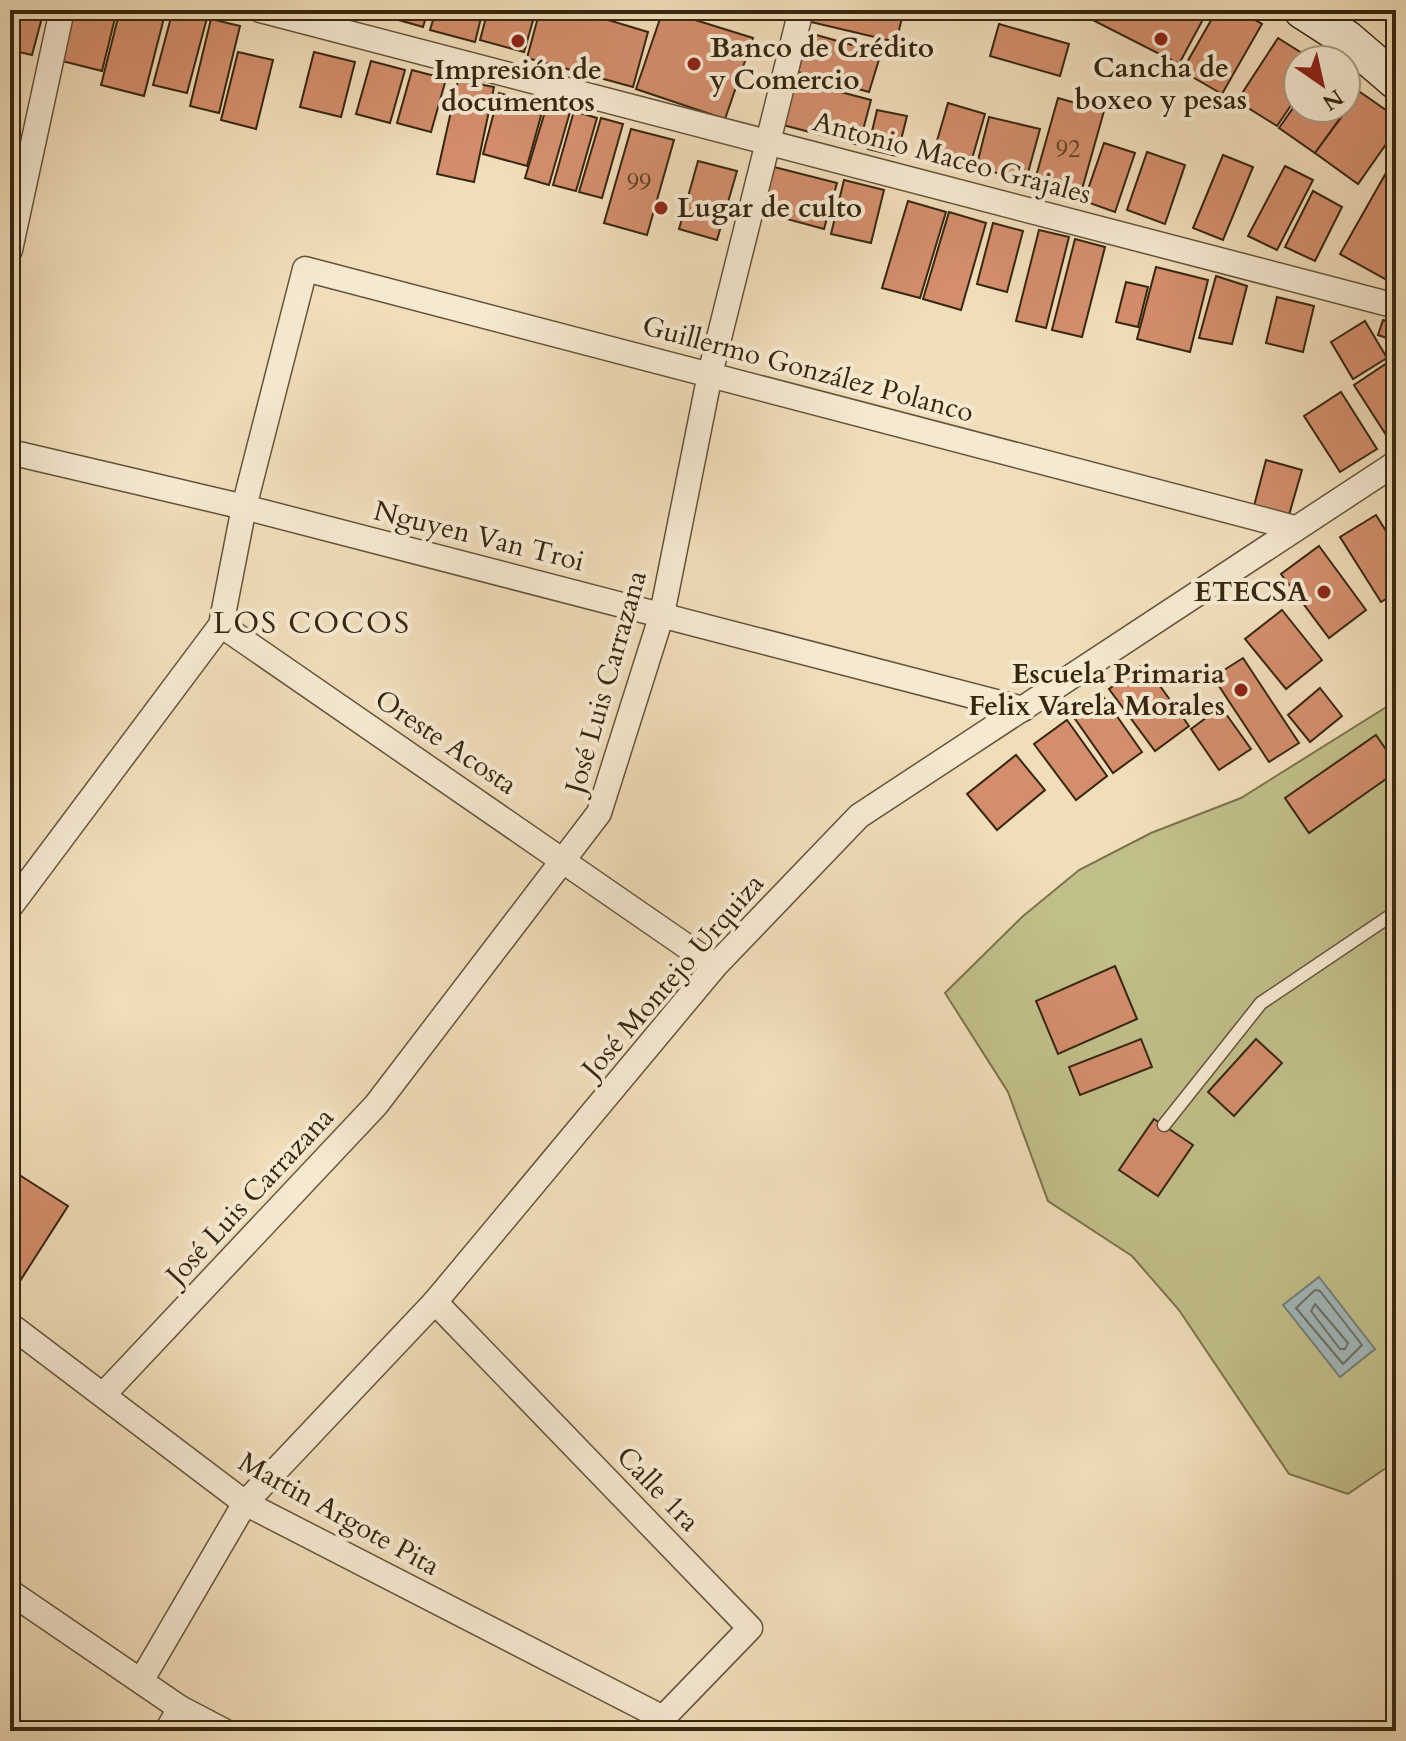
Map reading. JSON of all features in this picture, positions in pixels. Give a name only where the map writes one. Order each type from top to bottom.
[{"type":"main road","points":[[1302,10],[1347,39],[1396,81]]},
{"type":"street","points":[[10,250],[62,10]]},
{"type":"street","name":"Antonio Maceo Grajales","points":[[260,10],[1396,306]]},
{"type":"street","name":"José Luis Carrazana","points":[[104,1394],[376,1105],[599,813],[662,614],[710,374],[801,10]]},
{"type":"street","name":"Guillermo González Polanco","points":[[244,507],[305,269],[1295,528]]},
{"type":"street","name":"Nguyen Van Troi","points":[[10,452],[244,507],[1023,709]]},
{"type":"street","name":"José Montejo Urquiza","points":[[141,1681],[245,1503],[435,1302],[715,966],[859,816],[1396,463]]},
{"type":"street","points":[[10,907],[221,625],[244,507]]},
{"type":"street","name":"Oreste Acosta","points":[[221,625],[715,966]]},
{"type":"street","name":"Calle 1ra","points":[[435,1302],[750,1628],[663,1718]]},
{"type":"street","name":"Martin Argote Pita","points":[[10,1325],[245,1503],[663,1718]]},
{"type":"street","points":[[10,1592],[180,1708],[224,1731]]},
{"type":"street","points":[[167,1731],[180,1708]]},
{"type":"lane","points":[[1164,1125],[1261,1003],[1396,912]]},
{"type":"shaded area","points":[[1396,701],[1396,1461],[1348,1494],[1289,1474],[1179,1310],[1132,1256],[1048,1201],[1008,1092],[945,993],[1022,917],[1079,870],[1151,833],[1241,798]]},
{"type":"water","points":[[1319,1277],[1375,1349],[1340,1377],[1283,1305]]},
{"type":"building","points":[[10,10],[44,10],[32,55],[10,50]]},
{"type":"building","points":[[71,10],[117,10],[102,71],[58,60]]},
{"type":"building","points":[[120,10],[166,10],[144,96],[101,85]]},
{"type":"building","points":[[173,10],[207,18],[187,93],[153,85]]},
{"type":"building","points":[[375,10],[428,10],[423,27],[374,13]]},
{"type":"building","points":[[436,10],[483,10],[475,42],[430,30]]},
{"type":"building","points":[[488,10],[536,10],[524,52],[480,40]]},
{"type":"building","points":[[540,10],[575,10],[648,32],[633,87],[527,58]]},
{"type":"building","name":"Banco de Crédito y Comercio","points":[[663,10],[753,38],[725,119],[636,89]]},
{"type":"building","points":[[814,10],[904,10],[896,42],[811,22]]},
{"type":"building","name":"Cancha de boxeo y pesas","points":[[1081,10],[1208,10],[1179,64],[1079,13]]},
{"type":"building","points":[[1217,10],[1237,10],[1262,24],[1222,94],[1182,71]]},
{"type":"building","points":[[1361,10],[1385,10],[1381,19]]},
{"type":"building","points":[[211,19],[240,26],[219,113],[190,106]]},
{"type":"building","points":[[999,24],[1069,44],[1060,76],[990,56]]},
{"type":"building","points":[[809,33],[881,53],[869,92],[798,72]]},
{"type":"building","points":[[1278,38],[1288,44],[1282,44],[1282,119],[1277,126],[1237,101]]},
{"type":"building","points":[[238,52],[273,60],[256,129],[221,120]]},
{"type":"building","points":[[314,52],[355,62],[341,117],[300,107]]},
{"type":"building","points":[[371,61],[405,70],[390,123],[356,114]]},
{"type":"building","points":[[412,70],[446,79],[431,132],[397,123]]},
{"type":"building","points":[[458,80],[494,87],[474,182],[437,174]]},
{"type":"building","points":[[795,80],[871,100],[859,145],[783,125]]},
{"type":"building","points":[[499,93],[544,105],[527,166],[483,154]]},
{"type":"building","points":[[1362,93],[1396,117],[1396,130],[1358,184],[1315,153],[1336,124],[1362,124]]},
{"type":"building","points":[[1058,98],[1104,111],[1079,200],[1033,187]]},
{"type":"building","points":[[948,103],[985,114],[969,169],[932,158]]},
{"type":"building","points":[[547,105],[570,112],[549,185],[525,178]]},
{"type":"building","points":[[877,110],[907,116],[897,156],[868,149]]},
{"type":"building","points":[[574,111],[597,118],[576,191],[553,185]]},
{"type":"building","points":[[989,117],[1040,129],[1026,180],[976,168]]},
{"type":"building","points":[[601,118],[623,124],[602,198],[579,192]]},
{"type":"building","points":[[1282,124],[1336,124],[1315,153],[1279,128]]},
{"type":"building","points":[[631,129],[674,140],[647,235],[604,223]]},
{"type":"building","points":[[1104,143],[1135,153],[1115,212],[1084,201]]},
{"type":"building","points":[[1147,152],[1185,165],[1165,224],[1127,210]]},
{"type":"building","points":[[1223,155],[1253,167],[1223,240],[1193,228]]},
{"type":"building","points":[[698,161],[737,171],[717,240],[679,229]]},
{"type":"building","points":[[1285,166],[1313,180],[1277,250],[1248,236]]},
{"type":"building","points":[[774,167],[837,183],[824,229],[761,212]]},
{"type":"building","points":[[1386,173],[1396,179],[1396,285],[1340,254]]},
{"type":"building","points":[[844,180],[884,190],[871,243],[831,234]]},
{"type":"building","points":[[1313,191],[1342,207],[1315,261],[1285,247]]},
{"type":"building","points":[[908,201],[946,212],[920,298],[882,288]]},
{"type":"building","points":[[949,212],[986,223],[961,310],[923,299]]},
{"type":"building","points":[[993,223],[1023,231],[1007,292],[977,284]]},
{"type":"building","points":[[1039,230],[1069,237],[1046,328],[1016,321]]},
{"type":"building","points":[[1075,239],[1105,247],[1082,337],[1052,330]]},
{"type":"building","points":[[1156,267],[1208,280],[1190,352],[1137,339]]},
{"type":"building","points":[[1216,276],[1247,286],[1232,344],[1199,338]]},
{"type":"building","points":[[1126,282],[1148,287],[1138,327],[1116,322]]},
{"type":"building","points":[[1277,297],[1314,306],[1303,352],[1266,343]]},
{"type":"building","points":[[1383,320],[1396,324],[1396,341],[1378,335]]},
{"type":"building","points":[[1365,321],[1387,358],[1353,379],[1331,342]]},
{"type":"building","points":[[1390,361],[1396,370],[1396,437],[1390,441],[1354,385]]},
{"type":"building","points":[[1341,392],[1377,449],[1340,472],[1304,416]]},
{"type":"building","points":[[1266,460],[1302,470],[1289,515],[1254,506]]},
{"type":"building","points":[[1396,502],[1396,521],[1387,508]]},
{"type":"building","points":[[1376,515],[1396,547],[1396,593],[1381,602],[1340,537]]},
{"type":"building","name":"ETECSA","points":[[1319,546],[1366,610],[1329,638],[1281,574]]},
{"type":"building","points":[[1282,610],[1322,660],[1286,689],[1245,639]]},
{"type":"building","points":[[1243,658],[1299,743],[1269,762],[1213,677]]},
{"type":"building","points":[[1144,664],[1189,726],[1155,751],[1109,689]]},
{"type":"building","points":[[1320,688],[1342,716],[1310,742],[1288,715]]},
{"type":"building","points":[[1102,695],[1142,752],[1113,773],[1073,716]]},
{"type":"building","points":[[1221,707],[1251,749],[1219,770],[1191,729]]},
{"type":"building","points":[[1067,720],[1107,776],[1076,800],[1034,744]]},
{"type":"building","points":[[1376,735],[1396,764],[1396,772],[1309,833],[1285,798]]},
{"type":"building","points":[[1016,755],[1045,790],[997,830],[967,794]]},
{"type":"building","points":[[1115,966],[1137,1019],[1058,1054],[1036,1001]]},
{"type":"building","points":[[1141,1039],[1152,1067],[1080,1095],[1069,1067]]},
{"type":"building","points":[[1256,1039],[1282,1063],[1234,1116],[1208,1092]]},
{"type":"building","points":[[1154,1119],[1193,1145],[1158,1196],[1119,1170]]},
{"type":"building","points":[[10,1169],[68,1206],[20,1281],[10,1274]]},
{"type":"place","name":"Cancha de boxeo y pesas","points":[[1161,39]]},
{"type":"place","name":"Impresión de documentos","points":[[518,41]]},
{"type":"place","name":"Banco de Crédito y Comercio","points":[[694,64]]},
{"type":"place","name":"Lugar de culto","points":[[661,208]]},
{"type":"place","name":"ETECSA","points":[[1324,592]]},
{"type":"place","name":"Escuela Primaria Felix Varela Morales","points":[[1241,690]]},
{"type":"district","name":"LOS COCOS","points":[[312,623]]}]
